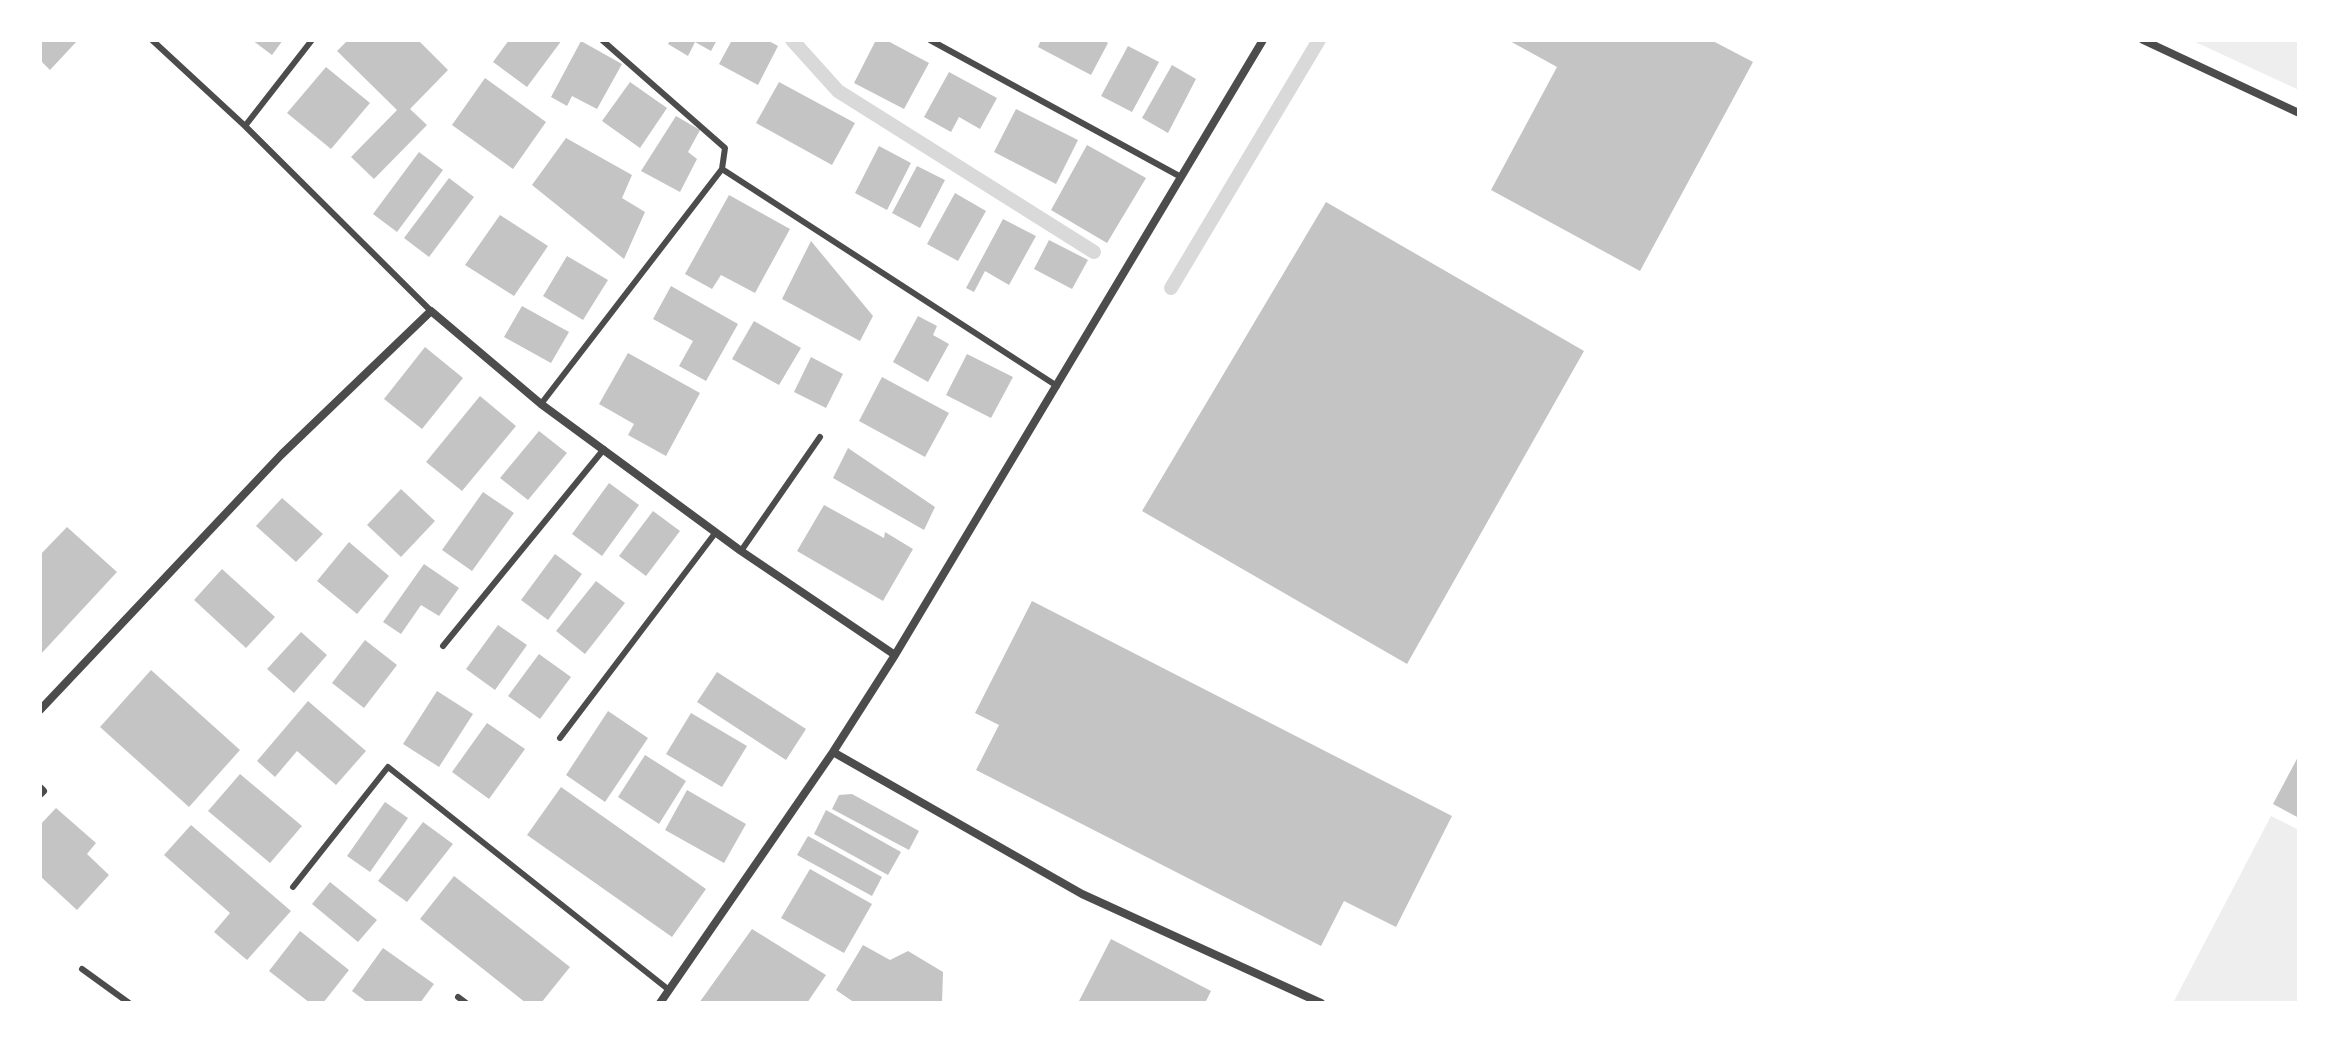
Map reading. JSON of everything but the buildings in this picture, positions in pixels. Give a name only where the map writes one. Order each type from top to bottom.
[{"type":"street","points":[[660,1003],[833,752],[895,655],[1263,40]]},
{"type":"street","points":[[2143,40],[2299,113]]},
{"type":"street","points":[[40,710],[281,455],[431,311],[541,404],[741,551],[895,655]]},
{"type":"street","points":[[833,752],[1082,894],[1321,1003]]},
{"type":"lane","points":[[152,40],[245,126],[431,311]]},
{"type":"lane","points":[[245,126],[312,40]]},
{"type":"lane","points":[[541,404],[722,169],[725,148],[602,40]]},
{"type":"lane","points":[[930,40],[1181,177]]},
{"type":"lane","points":[[722,169],[1057,386]]},
{"type":"lane","points":[[741,551],[820,437]]},
{"type":"lane","points":[[443,646],[604,449]]},
{"type":"lane","points":[[560,738],[716,532]]},
{"type":"lane","points":[[293,887],[388,767],[669,990]]},
{"type":"lane","points":[[82,969],[129,1003]]},
{"type":"lane","points":[[458,997],[466,1003]]},
{"type":"shaded area","points":[[2191,40],[2299,40],[2299,90]]},
{"type":"shaded area","points":[[2271,816],[2299,830],[2299,1003],[2173,1003]]},
{"type":"waterway","points":[[792,40],[838,91],[1094,252]]},
{"type":"waterway","points":[[1171,288],[1319,40]]}]
